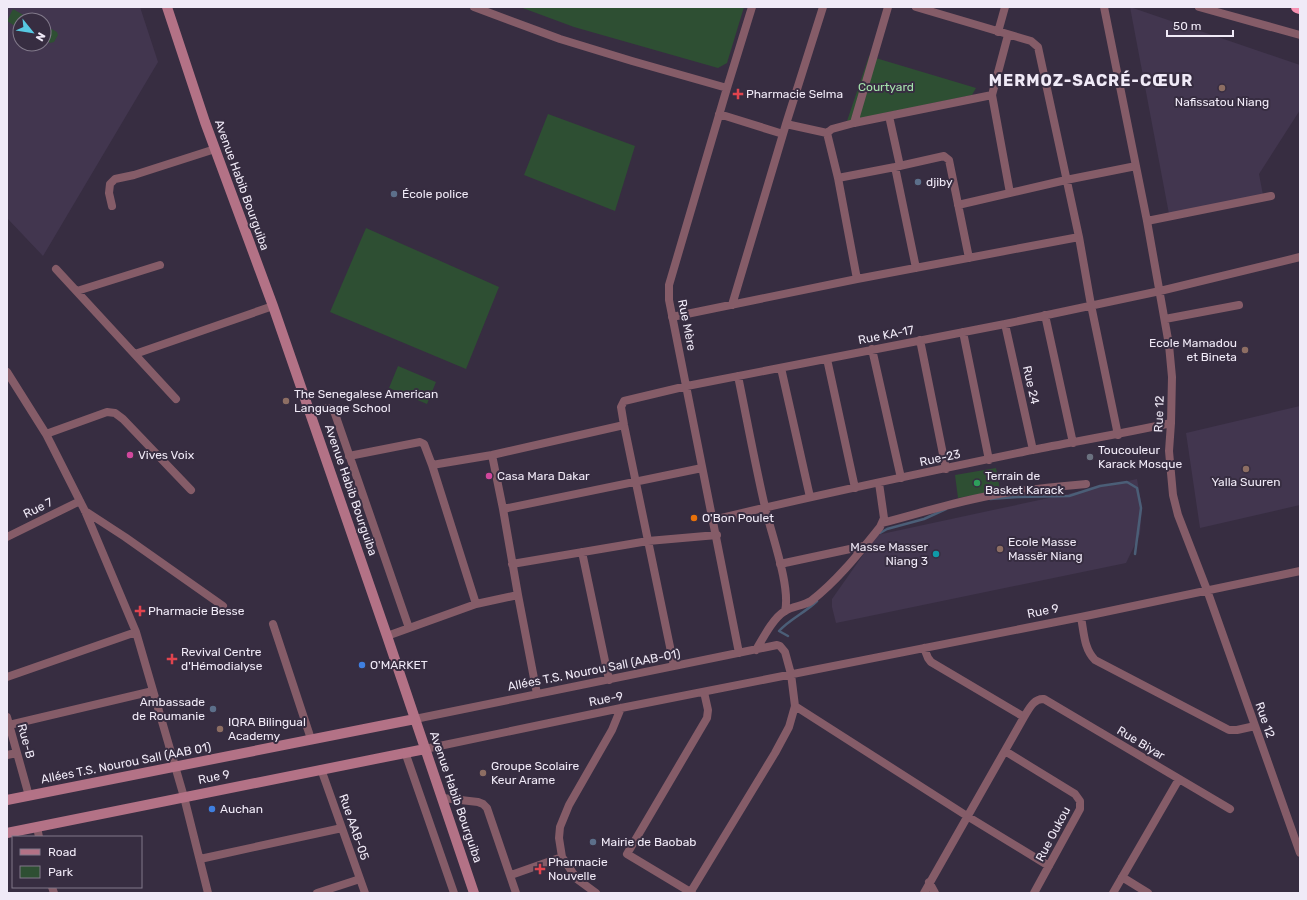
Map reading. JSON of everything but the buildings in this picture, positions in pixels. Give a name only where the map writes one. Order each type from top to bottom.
[{"type":"main road","name":"Avenue Habib Bourguiba","points":[[167,7],[205,122],[273,306],[310,412],[443,798],[474,893]]},
{"type":"main road","name":"Allées T.S. Nourou Sall (AAB 01)","points":[[7,800],[415,718]]},
{"type":"main road","name":"Rue 9","points":[[7,833],[425,749]]},
{"type":"street","points":[[474,7],[560,39],[727,88]]},
{"type":"street","name":"Rue Mère","points":[[739,653],[717,535],[672,317],[669,300],[669,285],[752,7]]},
{"type":"street","points":[[732,305],[786,124],[824,7]]},
{"type":"street","points":[[854,123],[888,7]]},
{"type":"street","points":[[916,7],[1031,41],[1038,47],[1118,435]]},
{"type":"street","points":[[998,32],[1005,7]]},
{"type":"street","name":"Rue 12","points":[[1104,7],[1165,319],[1172,377],[1169,450],[1173,495],[1178,515],[1207,590],[1300,853]]},
{"type":"street","points":[[1199,7],[1300,35]]},
{"type":"street","points":[[1008,35],[992,95],[1010,193]]},
{"type":"street","points":[[786,124],[827,132],[832,129],[854,123],[992,95]]},
{"type":"street","points":[[719,114],[783,134]]},
{"type":"street","points":[[889,116],[916,268]]},
{"type":"street","points":[[827,132],[838,178],[857,279]]},
{"type":"street","points":[[112,206],[109,193],[110,184],[115,179],[215,149]]},
{"type":"street","points":[[838,178],[897,167],[944,156],[949,160],[969,258]]},
{"type":"street","points":[[958,205],[1066,180],[1136,166]]},
{"type":"street","points":[[1146,221],[1271,196]]},
{"type":"street","points":[[672,317],[857,279],[1078,237]]},
{"type":"street","name":"Rue KA-17","points":[[624,425],[621,407],[624,401],[687,386],[1091,306],[1300,257]]},
{"type":"street","points":[[77,291],[160,264]]},
{"type":"street","points":[[56,269],[176,399]]},
{"type":"street","points":[[1165,319],[1239,305]]},
{"type":"street","points":[[135,354],[273,306]]},
{"type":"street","points":[[1045,315],[1073,443]]},
{"type":"street","name":"Rue 24","points":[[1005,324],[1033,450]]},
{"type":"street","points":[[963,332],[989,460]]},
{"type":"street","points":[[920,340],[946,469]]},
{"type":"street","points":[[872,349],[901,478]]},
{"type":"street","points":[[828,359],[854,488]]},
{"type":"street","points":[[781,368],[810,497]]},
{"type":"street","points":[[7,372],[11,386],[46,434],[80,501],[136,632],[184,797],[208,893]]},
{"type":"street","points":[[738,376],[765,507],[786,592],[787,604],[785,611]]},
{"type":"street","points":[[310,412],[325,409],[332,410],[409,628]]},
{"type":"street","points":[[46,434],[107,412],[115,413],[123,419],[191,490]]},
{"type":"street","name":"Rue-23","points":[[713,520],[810,497],[1033,450],[1118,435],[1171,423]]},
{"type":"street","points":[[432,465],[492,455],[624,425],[637,481],[674,666]]},
{"type":"street","points":[[349,456],[420,442],[426,446],[476,604]]},
{"type":"street","points":[[492,455],[537,694]]},
{"type":"street","points":[[503,509],[702,468]]},
{"type":"street","points":[[756,650],[768,629],[785,611],[810,602],[844,570],[882,523],[884,518],[879,483]]},
{"type":"street","points":[[882,523],[984,496],[1041,488],[1086,484]]},
{"type":"street","name":"Rue 7","points":[[7,537],[80,501]]},
{"type":"street","points":[[85,512],[125,537],[223,606]]},
{"type":"street","points":[[512,564],[648,541],[717,535]]},
{"type":"street","points":[[780,564],[864,546]]},
{"type":"street","points":[[582,552],[609,680]]},
{"type":"street","name":"Rue 9","points":[[791,674],[1081,617],[1300,571]]},
{"type":"street","points":[[387,636],[476,604],[518,595]]},
{"type":"street","points":[[1081,617],[1086,649],[1095,660],[1229,730],[1237,730],[1255,726]]},
{"type":"street","points":[[273,624],[311,739]]},
{"type":"street","points":[[7,677],[136,632]]},
{"type":"street","name":"Allées T.S. Nourou Sall (AAB-01)","points":[[415,718],[777,645],[783,648],[785,652],[791,674]]},
{"type":"street","points":[[924,648],[931,662],[1024,717],[924,893]]},
{"type":"street","points":[[704,692],[708,710],[707,718],[627,854],[691,893],[789,727],[795,706],[791,674]]},
{"type":"street","name":"Rue-9","points":[[425,749],[791,674]]},
{"type":"street","points":[[8,721],[153,691]]},
{"type":"street","name":"Rue Biyar","points":[[1024,717],[1035,701],[1044,699],[1230,809]]},
{"type":"street","points":[[795,706],[1049,866]]},
{"type":"street","points":[[596,893],[577,879],[562,857],[559,838],[560,827],[563,817],[612,730],[621,708]]},
{"type":"street","name":"Rue-B","points":[[8,721],[29,796]]},
{"type":"street","name":"Rue Oukou","points":[[1005,751],[1075,794],[1080,801],[1080,809],[1034,893]]},
{"type":"street","points":[[405,752],[454,893]]},
{"type":"street","points":[[7,755],[17,753]]},
{"type":"street","name":"Rue AAB-05","points":[[321,769],[365,893]]},
{"type":"street","points":[[1113,893],[1179,779]]},
{"type":"street","points":[[443,798],[478,802],[487,808],[516,893]]},
{"type":"street","points":[[37,827],[39,836]]},
{"type":"street","points":[[200,859],[342,828]]},
{"type":"street","points":[[511,875],[562,857]]},
{"type":"street","points":[[1122,877],[1148,893]]},
{"type":"street","points":[[317,893],[360,879]]},
{"type":"street","points":[[929,882],[935,893]]},
{"type":"shaded area","points":[[7,7],[140,7],[158,62],[43,256],[7,218]]},
{"type":"shaded area","name":"Nafissatou Niang","points":[[1130,7],[1300,65],[1300,110],[1259,174],[1263,195],[1169,214]]},
{"type":"shaded area","name":"Yalla Suuren","points":[[1300,406],[1300,505],[1200,528],[1186,433]]},
{"type":"shaded area","name":"Ecole Masse Massër Niang","points":[[1137,479],[1142,507],[1140,534],[1126,563],[836,623],[832,607],[832,599],[877,535]]},
{"type":"green space","points":[[520,7],[744,7],[727,63],[718,68],[574,27]]},
{"type":"green space","points":[[13,9],[18,12],[12,12],[12,24],[7,21]]},
{"type":"green space","points":[[52,29],[57,32],[58,35],[54,42],[52,42]]},
{"type":"green space","name":"Courtyard","points":[[869,56],[976,88],[972,95],[847,121]]},
{"type":"green space","points":[[548,114],[635,146],[615,211],[524,175]]},
{"type":"green space","points":[[366,228],[499,287],[466,369],[330,312]]},
{"type":"green space","points":[[398,366],[436,382],[427,404],[389,388]]},
{"type":"green space","name":"Terrain de Basket Karack","points":[[996,468],[1000,490],[958,498],[955,475]]},
{"type":"waterway","points":[[990,499],[1069,496],[1100,486],[1127,482],[1137,488],[1141,508],[1135,554]]},
{"type":"waterway","points":[[880,533],[887,529],[924,519],[946,509]]},
{"type":"waterway","points":[[788,636],[779,631],[817,601]]},
{"type":"place","name":"Nafissatou Niang","points":[[1222,88]]},
{"type":"place","name":"Pharmacie Selma","points":[[738,94]]},
{"type":"place","name":"djiby","points":[[918,182]]},
{"type":"place","name":"École police","points":[[394,194]]},
{"type":"place","name":"Ecole Mamadou et Bineta","points":[[1245,350]]},
{"type":"place","name":"The Senegalese American Language School","points":[[286,401]]},
{"type":"place","name":"Vives Voix","points":[[130,455]]},
{"type":"place","name":"Toucouleur Karack Mosque","points":[[1090,457]]},
{"type":"place","name":"Yalla Suuren","points":[[1246,469]]},
{"type":"place","name":"Casa Mara Dakar","points":[[489,476]]},
{"type":"place","name":"Terrain de Basket Karack","points":[[977,483]]},
{"type":"place","name":"O'Bon Poulet","points":[[694,518]]},
{"type":"place","name":"Ecole Masse Massër Niang","points":[[1000,549]]},
{"type":"place","name":"Masse Masser Niang 3","points":[[936,554]]},
{"type":"place","name":"Pharmacie Besse","points":[[140,611]]},
{"type":"place","name":"Revival Centre d'Hémodialyse","points":[[172,659]]},
{"type":"place","name":"O'MARKET","points":[[362,665]]},
{"type":"place","name":"Ambassade de Roumanie","points":[[213,709]]},
{"type":"place","name":"IQRA Bilingual Academy","points":[[220,729]]},
{"type":"place","name":"Groupe Scolaire Keur Arame","points":[[483,773]]},
{"type":"place","name":"Auchan","points":[[212,809]]},
{"type":"place","name":"Mairie de Baobab","points":[[593,842]]},
{"type":"place","name":"Pharmacie Nouvelle","points":[[540,869]]},
{"type":"district","name":"MERMOZ-SACRÉ-CŒUR","points":[[1091,80]]}]
